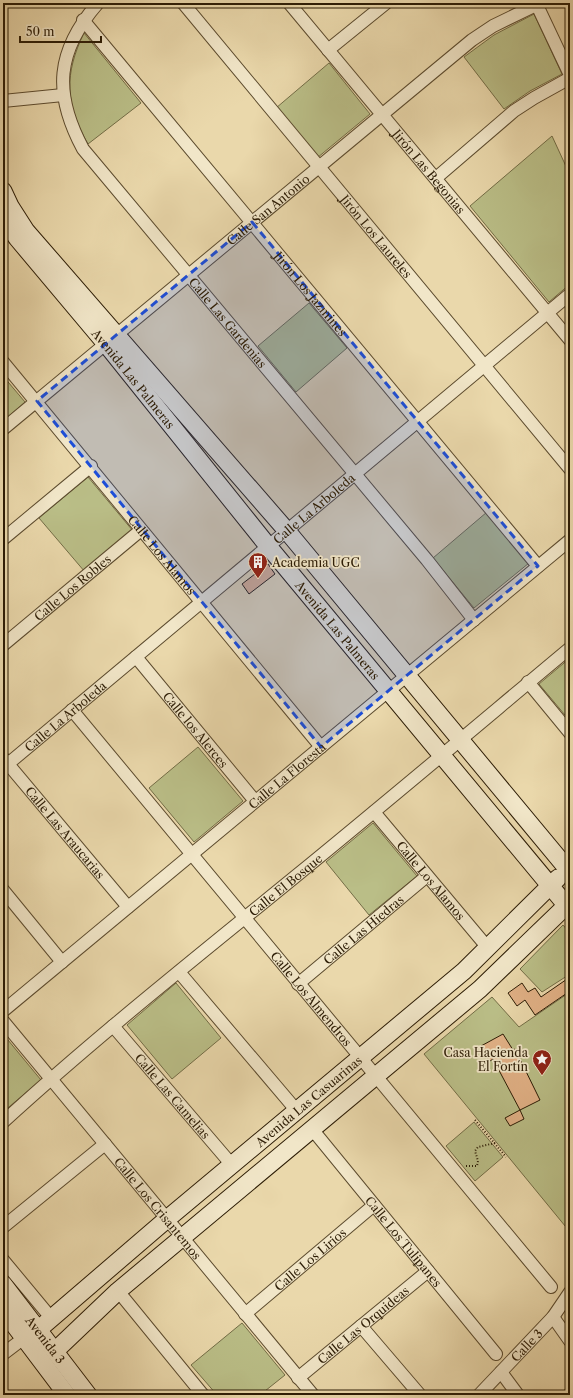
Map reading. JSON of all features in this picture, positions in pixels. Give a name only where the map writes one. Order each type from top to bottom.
[{"type":"street","name":"Calle Las Gardenias","points":[[98,3],[83,20],[71,43],[64,69],[63,95],[70,126],[82,149],[428,560],[474,620]]},
{"type":"street","name":"Jirón Los Laureles","points":[[183,3],[570,469]]},
{"type":"street","name":"Jirón Las Begonias","points":[[289,3],[570,340]]},
{"type":"street","points":[[328,50],[386,3]]},
{"type":"street","name":"Calle San Antonio","points":[[3,429],[382,114],[489,28],[538,4]]},
{"type":"street","points":[[538,4],[570,75]]},
{"type":"street","name":"Jirón Los Jazmines","points":[[83,20],[538,566]]},
{"type":"street","points":[[436,178],[514,111],[570,78]]},
{"type":"street","points":[[3,100],[63,95]]},
{"type":"street","name":"Avenida Las Palmeras","points":[[3,191],[10,206],[26,230],[111,339],[268,546],[550,886],[569,906]]},
{"type":"street","name":"Avenida Las Palmeras","points":[[3,218],[17,238],[287,531],[569,869]]},
{"type":"street","name":"Calle La Arboleda","points":[[5,763],[136,657],[570,294]]},
{"type":"street","name":"Calle Los Alamos","points":[[3,362],[91,466],[141,530],[321,747]]},
{"type":"street","points":[[3,539],[91,466]]},
{"type":"street","name":"Calle Los Robles","points":[[3,645],[141,530]]},
{"type":"street","name":"Calle La Floresta","points":[[3,1011],[570,540]]},
{"type":"street","name":"Calle El Bosque","points":[[3,1122],[50,1079],[570,648]]},
{"type":"street","name":"Calle los Alerces","points":[[136,657],[255,801]]},
{"type":"street","points":[[528,682],[570,733]]},
{"type":"street","name":"Calle Los Almendros","points":[[72,710],[551,1287]]},
{"type":"street","name":"Calle Las Araucarias","points":[[5,763],[128,907]]},
{"type":"street","name":"Calle Los Alamos","points":[[374,812],[488,948]]},
{"type":"street","name":"Avenida Las Casuarinas","points":[[45,1324],[167,1219],[464,971],[569,869]]},
{"type":"street","name":"Calle Las Hiedras","points":[[298,984],[428,876]]},
{"type":"street","points":[[3,890],[62,962]]},
{"type":"street","name":"Avenida Las Casuarinas","points":[[55,1352],[118,1291],[480,989],[569,906]]},
{"type":"street","points":[[179,972],[297,1111]]},
{"type":"street","name":"Calle Los Crisantemos","points":[[3,1021],[313,1395]]},
{"type":"street","name":"Calle Las Camelias","points":[[114,1026],[232,1165]]},
{"type":"street","name":"Calle Los Tulipanes","points":[[312,1129],[496,1354]]},
{"type":"street","points":[[3,1227],[105,1144]]},
{"type":"street","name":"Calle Los Lirios","points":[[245,1314],[374,1205]]},
{"type":"street","points":[[3,1260],[45,1324]]},
{"type":"street","name":"Calle Las Orquideas","points":[[298,1378],[428,1271]]},
{"type":"street","name":"Avenida 3","points":[[3,1284],[45,1324],[55,1352],[88,1395]]},
{"type":"street","points":[[118,1291],[204,1395]]},
{"type":"street","name":"Calle 3","points":[[479,1395],[553,1317],[570,1292]]},
{"type":"street","name":"Avenida 3","points":[[3,1310],[67,1395]]},
{"type":"street","points":[[553,1317],[570,1341]]},
{"type":"street","points":[[361,1326],[420,1395]]},
{"type":"street","points":[[3,1354],[24,1338]]},
{"type":"street","points":[[501,1372],[518,1395]]},
{"type":"path","points":[[475,1120],[506,1157]]},
{"type":"path","points":[[454,1171],[459,1167],[475,1167],[478,1164],[476,1149],[479,1146],[495,1143]]},
{"type":"highlighted area","points":[[252,222],[538,566],[321,747],[37,401]]},
{"type":"green space","points":[[534,14],[562,74],[530,91],[504,109],[464,57],[494,35]]},
{"type":"green space","points":[[84,33],[141,103],[88,144],[75,116],[71,102],[70,89],[70,76],[73,62],[77,48]]},
{"type":"green space","points":[[329,63],[370,114],[317,158],[276,108]]},
{"type":"green space","points":[[552,136],[570,175],[570,284],[549,302],[470,206]]},
{"type":"green space","points":[[309,303],[347,348],[296,392],[258,346]]},
{"type":"green space","points":[[3,376],[25,402],[3,421]]},
{"type":"green space","points":[[88,477],[133,531],[85,572],[39,518]]},
{"type":"green space","points":[[487,512],[529,563],[474,608],[433,558]]},
{"type":"green space","points":[[570,658],[570,721],[539,684]]},
{"type":"green space","points":[[198,747],[243,801],[194,842],[149,788]]},
{"type":"green space","points":[[373,823],[417,876],[369,915],[326,862]]},
{"type":"green space","points":[[563,925],[570,933],[570,974],[542,992],[520,969]]},
{"type":"green space","points":[[176,983],[221,1038],[172,1079],[127,1025]]},
{"type":"green space","points":[[570,992],[570,1106],[568,1108],[570,1110],[570,1232],[424,1054],[492,997],[519,1027]]},
{"type":"green space","points":[[3,1034],[41,1080],[3,1112]]},
{"type":"green space","points":[[474,1122],[503,1157],[475,1181],[446,1146]]},
{"type":"green space","points":[[242,1323],[285,1375],[260,1395],[217,1395],[191,1365]]},
{"type":"building","name":"Academia UGC","points":[[268,564],[275,574],[249,594],[242,584]]},
{"type":"building","points":[[570,977],[570,991],[535,1015],[525,1000],[517,1006],[508,993],[522,983],[528,992],[535,988],[541,997]]},
{"type":"building","points":[[503,1034],[513,1050],[515,1049],[540,1100],[520,1110],[493,1059],[490,1061],[481,1050],[483,1049],[481,1046]]},
{"type":"building","points":[[520,1110],[524,1119],[510,1126],[505,1118]]},
{"type":"place","name":"Academia UGC","points":[[258,579]]},
{"type":"place","name":"Casa Hacienda El Fortín","points":[[542,1076]]}]
